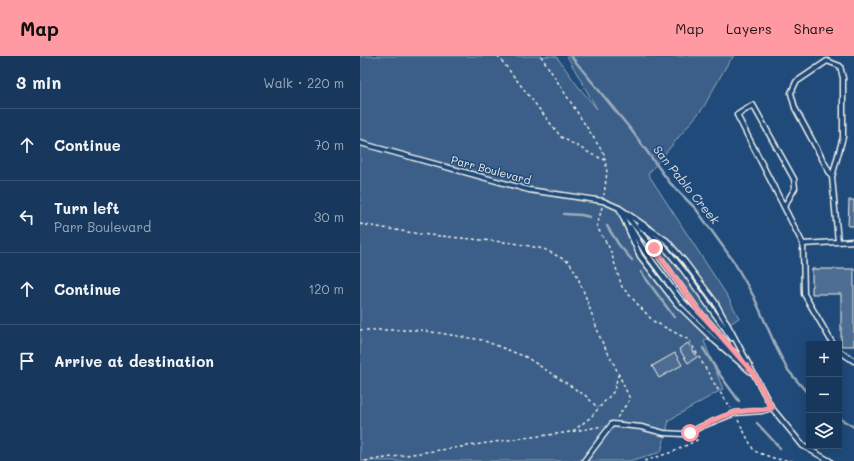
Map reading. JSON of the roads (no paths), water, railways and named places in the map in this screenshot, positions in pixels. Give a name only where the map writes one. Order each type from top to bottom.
[{"type":"lane","points":[[832,177],[795,108],[791,93],[796,82],[828,61],[840,66],[844,78],[843,137],[832,177],[838,242]]},
{"type":"lane","points":[[784,207],[795,188],[794,179],[753,105],[737,115],[784,207],[803,244],[804,294],[831,341]]},
{"type":"lane","name":"Parr Boulevard","points":[[360,143],[529,190],[603,201],[619,208],[667,241],[685,262],[715,302],[772,408],[803,446],[830,461]]},
{"type":"lane","name":"Parr Boulevard","points":[[619,208],[640,256],[677,304],[715,341],[753,373]]},
{"type":"lane","points":[[619,208],[654,248],[698,310],[753,373]]},
{"type":"lane","points":[[803,244],[854,241]]},
{"type":"lane","points":[[842,353],[854,361]]},
{"type":"lane","points":[[584,461],[612,424],[641,427],[664,433],[682,434],[690,433],[700,427],[735,413],[762,411],[772,408]]},
{"type":"waterway","name":"San Pablo Creek","points":[[571,56],[632,131],[670,183],[696,209],[734,262],[754,297],[787,369],[806,391]]},
{"type":"waterway","points":[[564,214],[590,217]]},
{"type":"waterway","points":[[607,226],[619,245],[632,260]]},
{"type":"waterway","points":[[641,272],[674,317]]},
{"type":"waterway","points":[[703,348],[739,401]]},
{"type":"waterway","name":"San Pablo Creek","points":[[842,420],[854,427]]},
{"type":"waterway","points":[[757,423],[780,448]]}]
